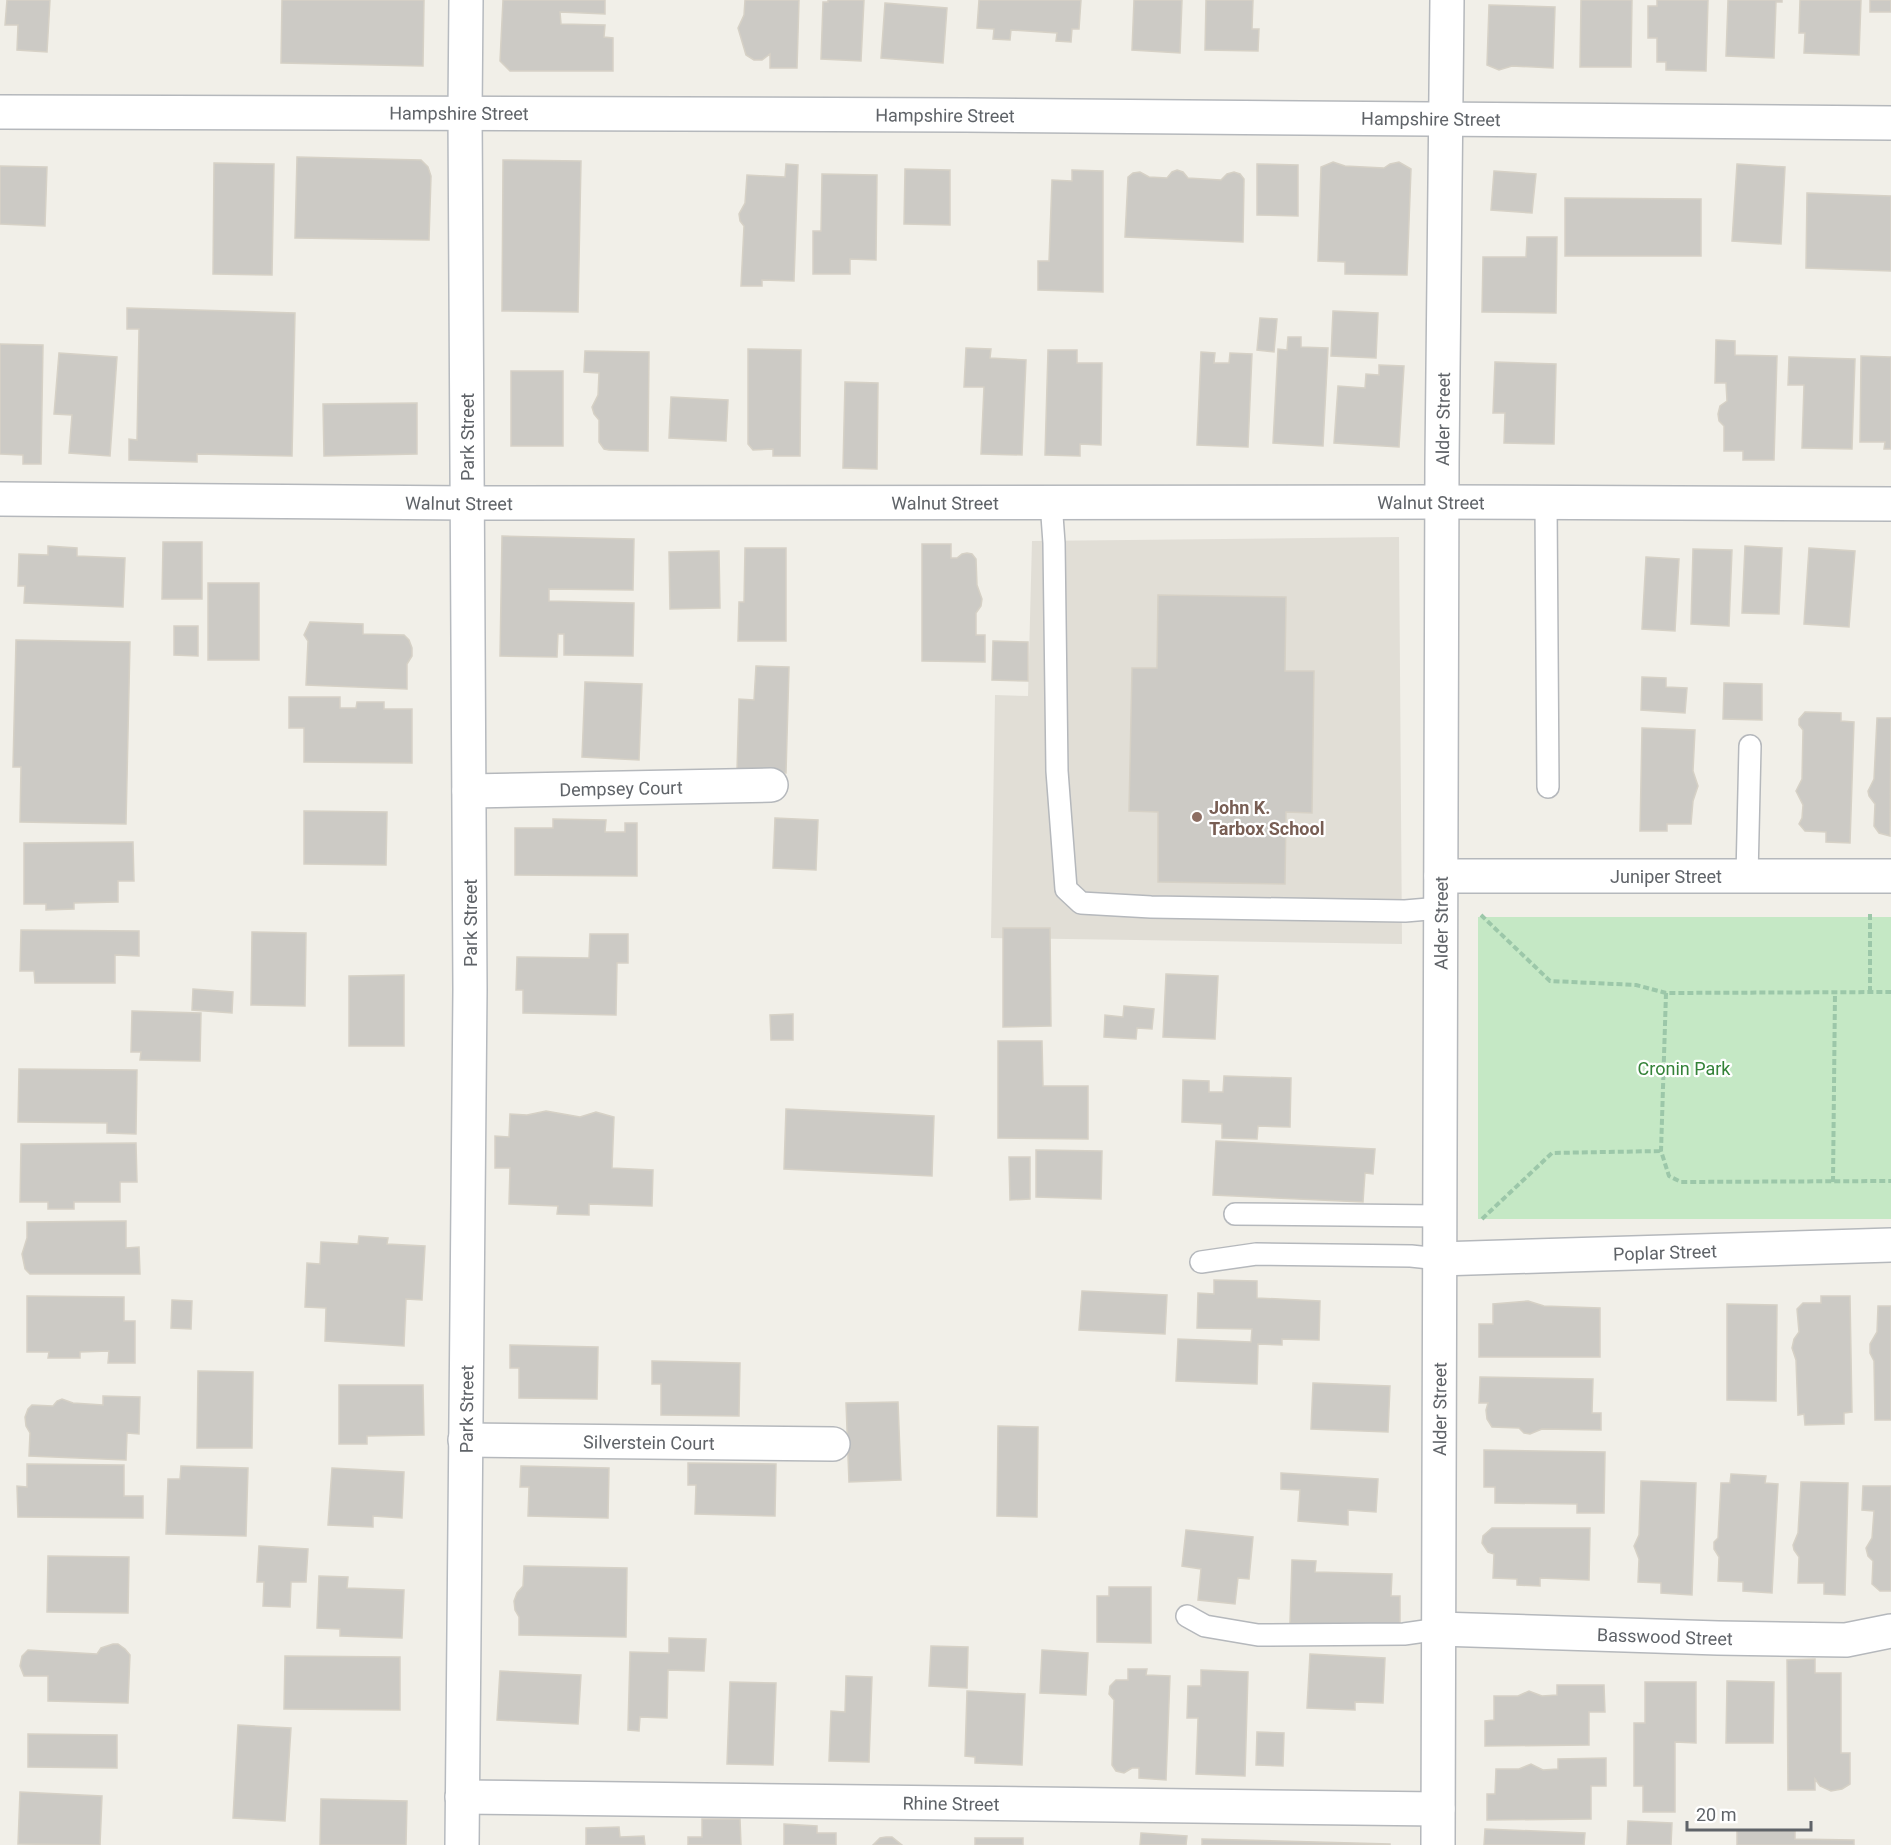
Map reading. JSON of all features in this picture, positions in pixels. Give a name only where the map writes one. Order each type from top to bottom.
[{"type":"street","name":"Park Street","points":[[462,1845],[470,990],[466,0]]},
{"type":"street","name":"Alder Street","points":[[1438,1845],[1440,908],[1447,0]]},
{"type":"street","name":"Hampshire Street","points":[[0,112],[465,112],[1891,123]]},
{"type":"street","name":"Walnut Street","points":[[0,499],[467,503],[1891,504]]},
{"type":"street","name":"Dempsey Court","points":[[469,791],[771,784]]},
{"type":"street","name":"Juniper Street","points":[[1441,876],[1881,876]]},
{"type":"street","name":"Poplar Street","points":[[1439,1259],[1891,1245]]},
{"type":"street","name":"Silverstein Court","points":[[465,1440],[833,1444]]},
{"type":"street","name":"Basswood Street","points":[[1439,1629],[1846,1640],[1891,1631]]},
{"type":"street","name":"Rhine Street","points":[[462,1797],[1438,1809]]},
{"type":"lane","points":[[1051,502],[1054,543],[1057,771],[1066,889],[1081,903],[1151,907],[1405,911],[1440,908]]},
{"type":"lane","points":[[1546,504],[1548,787]]},
{"type":"lane","points":[[1747,876],[1750,746]]},
{"type":"lane","points":[[1235,1214],[1440,1216]]},
{"type":"lane","points":[[1201,1262],[1256,1254],[1411,1256],[1439,1259]]},
{"type":"lane","points":[[1187,1616],[1205,1626],[1258,1635],[1404,1634],[1439,1629]]},
{"type":"path","points":[[1441,876],[1550,981],[1636,985],[1666,993],[1891,992],[1869,992],[1881,876]]},
{"type":"path","points":[[1833,1182],[1835,992]]},
{"type":"path","points":[[1666,993],[1661,1151],[1669,1176],[1681,1182],[1891,1181]]},
{"type":"path","points":[[1439,1259],[1552,1153],[1661,1151]]},
{"type":"shaded area","name":"John K. Tarbox School","points":[[1399,537],[1402,944],[991,938],[995,695],[1028,696],[1032,541]]},
{"type":"green space","name":"Cronin Park","points":[[1478,917],[1891,917],[1891,1219],[1478,1219]]},
{"type":"building","points":[[7,0],[50,0],[47,52],[17,50],[18,25],[5,25]]},
{"type":"building","points":[[282,0],[424,0],[423,66],[281,63]]},
{"type":"building","points":[[503,0],[605,0],[605,14],[560,12],[561,24],[605,25],[604,37],[613,38],[613,71],[510,71],[500,61]]},
{"type":"building","points":[[745,0],[799,0],[797,68],[770,68],[770,54],[762,60],[754,60],[746,55],[738,28],[744,15]]},
{"type":"building","points":[[828,0],[864,0],[861,61],[821,59],[823,2],[828,2]]},
{"type":"building","points":[[979,0],[1081,0],[1079,29],[1072,29],[1071,42],[1056,41],[1057,33],[1011,30],[1010,40],[993,39],[994,29],[977,28]]},
{"type":"building","points":[[1134,0],[1182,0],[1180,53],[1132,50]]},
{"type":"building","points":[[1206,0],[1253,0],[1252,29],[1259,29],[1258,51],[1205,50]]},
{"type":"building","points":[[1581,0],[1632,0],[1631,67],[1580,67]]},
{"type":"building","points":[[1657,0],[1708,0],[1706,71],[1666,70],[1666,62],[1657,62],[1657,38],[1648,38],[1648,6],[1657,6]]},
{"type":"building","points":[[1728,0],[1782,0],[1782,2],[1776,2],[1774,58],[1726,56]]},
{"type":"building","points":[[1800,0],[1861,0],[1859,55],[1804,53],[1805,33],[1799,33]]},
{"type":"building","points":[[1870,0],[1891,0],[1891,12],[1870,12]]},
{"type":"building","points":[[885,3],[947,8],[943,63],[881,58]]},
{"type":"building","points":[[1489,5],[1555,7],[1553,68],[1512,66],[1499,70],[1487,65]]},
{"type":"building","points":[[297,157],[421,160],[428,167],[431,176],[429,240],[295,238]]},
{"type":"building","points":[[503,160],[581,161],[578,312],[502,311]]},
{"type":"building","points":[[1333,162],[1345,166],[1384,168],[1399,162],[1411,169],[1407,275],[1345,274],[1345,262],[1318,261],[1321,167]]},
{"type":"building","points":[[214,163],[274,164],[272,275],[213,274]]},
{"type":"building","points":[[786,164],[798,165],[794,281],[762,280],[762,286],[741,286],[744,226],[739,214],[745,203],[747,175],[785,177]]},
{"type":"building","points":[[1257,164],[1298,165],[1298,216],[1257,215]]},
{"type":"building","points":[[1737,164],[1785,167],[1781,244],[1732,241]]},
{"type":"building","points":[[0,166],[47,167],[45,226],[0,224]]},
{"type":"building","points":[[905,169],[950,170],[950,225],[904,224]]},
{"type":"building","points":[[1072,170],[1103,171],[1103,292],[1038,290],[1038,261],[1049,261],[1052,180],[1072,181]]},
{"type":"building","points":[[1177,170],[1183,172],[1188,178],[1221,180],[1227,174],[1234,172],[1240,174],[1244,179],[1243,242],[1125,237],[1128,177],[1140,172],[1149,177],[1167,178]]},
{"type":"building","points":[[1494,171],[1536,174],[1532,213],[1491,210]]},
{"type":"building","points":[[822,174],[877,175],[876,260],[850,259],[850,274],[813,274],[813,231],[821,231]]},
{"type":"building","points":[[1807,193],[1891,196],[1891,271],[1806,268]]},
{"type":"building","points":[[1565,198],[1701,199],[1701,256],[1565,256]]},
{"type":"building","points":[[1527,237],[1557,237],[1556,313],[1482,312],[1483,257],[1526,257]]},
{"type":"building","points":[[127,308],[295,313],[292,456],[197,454],[197,462],[129,460],[129,439],[137,440],[139,329],[127,329]]},
{"type":"building","points":[[1333,311],[1378,313],[1376,358],[1331,356]]},
{"type":"building","points":[[1260,318],[1277,319],[1274,352],[1257,350]]},
{"type":"building","points":[[1288,337],[1301,337],[1301,347],[1328,348],[1323,446],[1273,443],[1278,349],[1287,350]]},
{"type":"building","points":[[1716,340],[1735,341],[1735,355],[1777,356],[1774,460],[1743,460],[1743,451],[1724,451],[1724,426],[1719,421],[1718,414],[1720,406],[1727,401],[1726,383],[1715,383]]},
{"type":"building","points":[[0,344],[43,345],[41,464],[23,464],[23,455],[0,454]]},
{"type":"building","points":[[966,348],[991,349],[990,358],[1026,360],[1022,455],[981,454],[984,387],[964,387]]},
{"type":"building","points":[[748,349],[801,350],[800,456],[773,456],[773,449],[753,450],[748,444]]},
{"type":"building","points":[[1048,350],[1077,350],[1077,363],[1102,363],[1101,445],[1080,444],[1080,456],[1045,455]]},
{"type":"building","points":[[585,351],[649,352],[648,451],[609,450],[604,449],[599,442],[599,420],[592,407],[598,395],[599,373],[584,372]]},
{"type":"building","points":[[1201,352],[1215,353],[1214,363],[1229,363],[1230,353],[1252,354],[1248,447],[1197,445]]},
{"type":"building","points":[[59,353],[117,357],[110,456],[69,453],[72,415],[54,414]]},
{"type":"building","points":[[1861,356],[1891,357],[1891,449],[1884,449],[1885,442],[1860,442]]},
{"type":"building","points":[[1789,357],[1855,359],[1852,449],[1802,448],[1804,385],[1788,385]]},
{"type":"building","points":[[1495,362],[1556,364],[1554,444],[1504,443],[1505,413],[1493,413]]},
{"type":"building","points":[[1379,365],[1404,366],[1399,447],[1334,443],[1338,386],[1365,388],[1366,374],[1379,375]]},
{"type":"building","points":[[511,371],[563,371],[563,446],[511,446]]},
{"type":"building","points":[[845,382],[878,383],[877,469],[843,468]]},
{"type":"building","points":[[671,397],[728,400],[726,441],[669,438]]},
{"type":"building","points":[[417,403],[417,454],[324,456],[323,404]]},
{"type":"building","points":[[502,536],[634,539],[633,590],[549,589],[549,601],[634,603],[633,656],[564,655],[564,634],[558,634],[557,657],[500,656]]},
{"type":"building","points":[[163,542],[202,542],[202,599],[162,599]]},
{"type":"building","points":[[922,544],[951,544],[951,558],[967,553],[972,554],[976,559],[977,585],[982,599],[981,606],[976,613],[976,635],[985,635],[985,662],[922,661]]},
{"type":"building","points":[[48,546],[77,548],[77,556],[125,558],[123,607],[24,603],[25,586],[18,586],[19,554],[48,555]]},
{"type":"building","points":[[1745,546],[1782,548],[1779,614],[1742,613]]},
{"type":"building","points":[[745,548],[786,548],[786,641],[738,641],[739,602],[744,602]]},
{"type":"building","points":[[1809,548],[1855,551],[1849,627],[1804,624]]},
{"type":"building","points":[[1693,549],[1732,550],[1729,626],[1691,624]]},
{"type":"building","points":[[719,551],[720,608],[670,609],[669,552]]},
{"type":"building","points":[[1646,557],[1679,559],[1675,631],[1642,629]]},
{"type":"building","points":[[208,583],[259,583],[259,660],[208,660]]},
{"type":"building","points":[[1158,595],[1286,597],[1285,671],[1314,671],[1312,813],[1286,812],[1285,884],[1158,882],[1158,812],[1129,811],[1132,668],[1157,668]]},
{"type":"building","points":[[310,622],[363,624],[363,634],[404,635],[412,648],[412,656],[407,664],[407,689],[306,685],[308,641],[304,635]]},
{"type":"building","points":[[174,626],[198,626],[198,656],[174,655]]},
{"type":"building","points":[[16,640],[130,642],[126,824],[20,822],[21,767],[13,767]]},
{"type":"building","points":[[993,641],[1028,642],[1028,681],[992,680]]},
{"type":"building","points":[[756,666],[789,667],[786,773],[737,771],[739,699],[754,700]]},
{"type":"building","points":[[1642,677],[1666,678],[1666,687],[1687,688],[1685,713],[1641,710]]},
{"type":"building","points":[[585,682],[642,684],[639,760],[582,757]]},
{"type":"building","points":[[1724,683],[1762,684],[1762,720],[1723,719]]},
{"type":"building","points":[[289,697],[340,697],[340,708],[356,708],[357,702],[384,702],[384,709],[412,709],[412,763],[304,762],[304,728],[289,728]]},
{"type":"building","points":[[1805,712],[1841,713],[1841,721],[1854,722],[1850,843],[1826,842],[1826,832],[1805,831],[1799,824],[1803,805],[1796,791],[1802,779],[1803,730],[1799,725],[1799,719]]},
{"type":"building","points":[[1877,718],[1891,718],[1890,836],[1879,833],[1874,826],[1875,804],[1868,791],[1874,779]]},
{"type":"building","points":[[1642,728],[1695,730],[1693,771],[1698,786],[1693,801],[1691,824],[1667,824],[1667,831],[1640,831]]},
{"type":"building","points":[[304,811],[387,812],[386,865],[304,864]]},
{"type":"building","points":[[775,818],[818,820],[816,870],[773,868]]},
{"type":"building","points":[[553,819],[606,820],[605,832],[625,832],[625,823],[637,823],[637,876],[515,875],[515,828],[553,828]]},
{"type":"building","points":[[133,842],[134,881],[118,881],[118,902],[74,903],[74,909],[46,910],[46,904],[24,904],[24,843]]},
{"type":"building","points":[[1003,928],[1050,928],[1051,1026],[1003,1027]]},
{"type":"building","points":[[21,930],[139,931],[139,956],[115,955],[115,983],[35,983],[34,971],[20,971]]},
{"type":"building","points":[[252,932],[306,933],[305,1006],[251,1005]]},
{"type":"building","points":[[590,934],[628,934],[628,963],[617,963],[616,1015],[523,1013],[523,990],[516,990],[517,957],[589,958]]},
{"type":"building","points":[[1166,974],[1218,976],[1215,1039],[1163,1037]]},
{"type":"building","points":[[404,975],[404,1046],[349,1046],[349,976]]},
{"type":"building","points":[[193,989],[233,992],[232,1013],[192,1010]]},
{"type":"building","points":[[1124,1006],[1154,1009],[1152,1029],[1137,1028],[1136,1039],[1104,1037],[1105,1015],[1123,1017]]},
{"type":"building","points":[[132,1011],[201,1013],[200,1061],[140,1060],[141,1052],[131,1052]]},
{"type":"building","points":[[793,1014],[793,1040],[771,1040],[770,1015]]},
{"type":"building","points":[[998,1041],[1042,1041],[1043,1086],[1088,1086],[1088,1139],[998,1138]]},
{"type":"building","points":[[19,1069],[137,1070],[136,1134],[107,1133],[107,1123],[18,1122]]},
{"type":"building","points":[[1224,1076],[1291,1078],[1290,1127],[1258,1126],[1257,1139],[1222,1138],[1222,1124],[1182,1122],[1183,1080],[1209,1081],[1209,1092],[1223,1092]]},
{"type":"building","points":[[786,1109],[934,1116],[932,1176],[784,1169]]},
{"type":"building","points":[[546,1111],[580,1117],[596,1112],[614,1117],[612,1168],[653,1170],[652,1206],[589,1204],[589,1215],[557,1214],[558,1206],[509,1204],[510,1168],[495,1168],[495,1136],[509,1137],[510,1114],[527,1115]]},
{"type":"building","points":[[1216,1141],[1375,1149],[1373,1174],[1365,1173],[1363,1202],[1213,1195]]},
{"type":"building","points":[[136,1143],[137,1182],[120,1182],[120,1202],[74,1202],[74,1209],[48,1209],[48,1202],[20,1202],[21,1144]]},
{"type":"building","points":[[1036,1150],[1102,1151],[1101,1199],[1036,1197]]},
{"type":"building","points":[[1009,1157],[1030,1157],[1030,1199],[1010,1200]]},
{"type":"building","points":[[126,1221],[126,1248],[139,1247],[140,1274],[30,1274],[25,1269],[22,1254],[27,1238],[27,1222]]},
{"type":"building","points":[[359,1236],[388,1238],[387,1244],[425,1246],[422,1300],[406,1299],[404,1346],[325,1341],[326,1308],[305,1307],[307,1263],[320,1264],[321,1242],[358,1244]]},
{"type":"building","points":[[1214,1280],[1257,1281],[1257,1298],[1320,1301],[1319,1340],[1282,1339],[1282,1345],[1258,1344],[1257,1384],[1176,1381],[1178,1339],[1251,1342],[1252,1329],[1197,1328],[1198,1293],[1214,1294]]},
{"type":"building","points":[[1082,1291],[1167,1295],[1165,1334],[1079,1330]]},
{"type":"building","points":[[27,1296],[124,1297],[124,1321],[135,1321],[135,1363],[108,1363],[109,1351],[80,1352],[80,1358],[48,1358],[49,1352],[27,1352]]},
{"type":"building","points":[[1821,1296],[1850,1296],[1852,1412],[1844,1413],[1844,1424],[1805,1425],[1804,1414],[1798,1415],[1796,1360],[1792,1348],[1799,1332],[1797,1309],[1803,1303],[1821,1303]]},
{"type":"building","points":[[172,1300],[192,1301],[191,1329],[171,1328]]},
{"type":"building","points":[[1528,1301],[1544,1306],[1600,1308],[1600,1357],[1479,1357],[1479,1324],[1493,1324],[1493,1304]]},
{"type":"building","points":[[1727,1304],[1777,1305],[1776,1401],[1727,1400]]},
{"type":"building","points":[[1878,1306],[1891,1306],[1891,1420],[1875,1420],[1874,1361],[1870,1353],[1870,1344],[1877,1332]]},
{"type":"building","points":[[510,1345],[598,1347],[597,1399],[519,1398],[519,1368],[510,1368]]},
{"type":"building","points":[[652,1361],[740,1363],[739,1416],[661,1415],[661,1384],[652,1384]]},
{"type":"building","points":[[198,1371],[253,1372],[252,1448],[197,1448]]},
{"type":"building","points":[[1480,1377],[1593,1379],[1592,1413],[1601,1413],[1601,1430],[1542,1429],[1530,1434],[1524,1433],[1519,1428],[1492,1427],[1487,1419],[1488,1403],[1479,1403]]},
{"type":"building","points":[[1313,1383],[1390,1386],[1388,1432],[1311,1429]]},
{"type":"building","points":[[339,1385],[423,1385],[424,1435],[367,1436],[367,1444],[339,1444]]},
{"type":"building","points":[[103,1396],[140,1397],[139,1434],[127,1433],[126,1460],[29,1456],[30,1433],[25,1417],[32,1405],[53,1406],[62,1399],[73,1403],[103,1405]]},
{"type":"building","points":[[898,1402],[901,1480],[849,1482],[846,1403]]},
{"type":"building","points":[[998,1426],[1038,1427],[1037,1517],[997,1516]]},
{"type":"building","points":[[1484,1450],[1605,1452],[1604,1513],[1577,1513],[1577,1504],[1495,1503],[1495,1487],[1484,1487]]},
{"type":"building","points":[[688,1463],[776,1464],[775,1516],[695,1514],[696,1485],[688,1485]]},
{"type":"building","points":[[27,1464],[124,1465],[124,1496],[143,1496],[143,1518],[18,1517],[17,1486],[27,1487]]},
{"type":"building","points":[[181,1466],[248,1468],[246,1536],[166,1534],[168,1479],[180,1479]]},
{"type":"building","points":[[521,1466],[609,1468],[608,1518],[528,1516],[529,1487],[520,1487]]},
{"type":"building","points":[[332,1468],[404,1472],[402,1518],[373,1516],[373,1527],[328,1525]]},
{"type":"building","points":[[1281,1473],[1378,1479],[1376,1512],[1348,1510],[1348,1525],[1298,1521],[1300,1490],[1281,1489]]},
{"type":"building","points":[[1731,1474],[1766,1476],[1765,1483],[1778,1484],[1772,1593],[1743,1591],[1743,1582],[1718,1581],[1719,1557],[1714,1549],[1714,1542],[1718,1538],[1721,1483],[1730,1483]]},
{"type":"building","points":[[1641,1481],[1696,1483],[1692,1595],[1661,1593],[1661,1583],[1638,1582],[1639,1559],[1634,1546],[1639,1535]]},
{"type":"building","points":[[1801,1482],[1848,1483],[1845,1595],[1824,1594],[1824,1583],[1798,1583],[1799,1557],[1793,1545],[1798,1533]]},
{"type":"building","points":[[1863,1486],[1891,1486],[1891,1591],[1880,1591],[1872,1584],[1873,1561],[1868,1556],[1866,1548],[1872,1538],[1874,1511],[1862,1510]]},
{"type":"building","points":[[1492,1528],[1590,1528],[1589,1580],[1540,1578],[1540,1586],[1517,1585],[1517,1579],[1493,1578],[1494,1554],[1488,1552],[1482,1543],[1483,1536]]},
{"type":"building","points":[[1186,1530],[1253,1537],[1249,1579],[1238,1578],[1235,1604],[1198,1600],[1201,1569],[1182,1566]]},
{"type":"building","points":[[259,1546],[308,1549],[306,1582],[291,1582],[290,1607],[263,1606],[264,1582],[257,1582]]},
{"type":"building","points":[[48,1556],[129,1557],[128,1613],[47,1612]]},
{"type":"building","points":[[1292,1560],[1316,1561],[1315,1572],[1392,1574],[1391,1596],[1400,1596],[1400,1626],[1290,1623]]},
{"type":"building","points":[[524,1566],[627,1568],[626,1637],[519,1635],[519,1617],[514,1601],[523,1586]]},
{"type":"building","points":[[319,1576],[348,1577],[347,1588],[404,1590],[402,1638],[340,1636],[340,1629],[317,1628]]},
{"type":"building","points":[[1109,1587],[1151,1587],[1151,1643],[1097,1642],[1097,1596],[1109,1596]]},
{"type":"building","points":[[669,1638],[706,1639],[704,1671],[668,1670],[667,1718],[640,1717],[639,1731],[628,1730],[630,1652],[669,1653]]},
{"type":"building","points":[[118,1644],[130,1655],[128,1703],[48,1701],[48,1676],[24,1676],[20,1666],[22,1656],[28,1650],[97,1654],[101,1648]]},
{"type":"building","points":[[931,1646],[968,1647],[967,1688],[929,1686]]},
{"type":"building","points":[[1042,1650],[1088,1653],[1086,1695],[1040,1693]]},
{"type":"building","points":[[1310,1654],[1385,1658],[1383,1703],[1355,1702],[1355,1710],[1307,1708]]},
{"type":"building","points":[[285,1656],[400,1657],[400,1710],[284,1709]]},
{"type":"building","points":[[1815,1659],[1815,1673],[1841,1673],[1841,1753],[1850,1753],[1850,1784],[1842,1789],[1831,1791],[1820,1786],[1815,1779],[1815,1790],[1788,1790],[1787,1660]]},
{"type":"building","points":[[1128,1669],[1147,1669],[1146,1675],[1170,1676],[1166,1780],[1139,1778],[1139,1768],[1132,1768],[1124,1773],[1116,1771],[1112,1765],[1114,1700],[1109,1694],[1110,1686],[1116,1680],[1128,1680]]},
{"type":"building","points":[[1201,1670],[1248,1672],[1245,1776],[1196,1774],[1198,1718],[1187,1718],[1188,1686],[1201,1686]]},
{"type":"building","points":[[500,1671],[581,1675],[578,1724],[497,1720]]},
{"type":"building","points":[[846,1676],[872,1677],[869,1762],[829,1761],[831,1711],[845,1712]]},
{"type":"building","points":[[1727,1681],[1774,1682],[1773,1743],[1726,1743]]},
{"type":"building","points":[[730,1682],[776,1683],[773,1765],[727,1764]]},
{"type":"building","points":[[1645,1682],[1696,1682],[1696,1743],[1675,1742],[1675,1812],[1643,1812],[1643,1786],[1634,1786],[1634,1723],[1645,1723]]},
{"type":"building","points":[[1557,1685],[1604,1685],[1605,1712],[1589,1712],[1589,1745],[1485,1746],[1485,1721],[1494,1720],[1494,1696],[1518,1696],[1529,1691],[1542,1696],[1557,1695]]},
{"type":"building","points":[[967,1691],[1025,1694],[1022,1765],[975,1763],[975,1757],[965,1756]]},
{"type":"building","points":[[238,1725],[291,1728],[285,1821],[233,1818]]},
{"type":"building","points":[[1257,1732],[1284,1733],[1283,1766],[1256,1765]]},
{"type":"building","points":[[28,1734],[117,1735],[117,1768],[28,1767]]},
{"type":"building","points":[[1606,1758],[1606,1786],[1591,1786],[1591,1819],[1487,1820],[1487,1794],[1495,1794],[1496,1769],[1519,1769],[1531,1764],[1543,1770],[1558,1769],[1558,1759]]},
{"type":"building","points":[[20,1792],[102,1796],[100,1845],[18,1844]]},
{"type":"building","points":[[321,1799],[407,1801],[406,1845],[320,1845]]},
{"type":"building","points":[[702,1819],[740,1819],[741,1845],[688,1845],[688,1837],[702,1837]]},
{"type":"building","points":[[1628,1821],[1672,1823],[1671,1845],[1627,1845]]},
{"type":"building","points":[[784,1824],[817,1826],[817,1833],[836,1833],[836,1845],[784,1845]]},
{"type":"building","points":[[619,1827],[620,1837],[644,1836],[645,1845],[586,1845],[586,1828]]},
{"type":"building","points":[[1485,1829],[1585,1833],[1584,1845],[1484,1845]]},
{"type":"building","points":[[1737,1830],[1795,1831],[1795,1839],[1854,1840],[1854,1845],[1737,1845]]},
{"type":"building","points":[[1141,1833],[1187,1836],[1186,1845],[1140,1845]]},
{"type":"building","points":[[892,1837],[902,1845],[873,1845],[880,1838]]},
{"type":"building","points":[[975,1838],[1023,1838],[1023,1845],[975,1845]]},
{"type":"building","points":[[1202,1839],[1390,1844],[1390,1845],[1202,1845]]},
{"type":"place","name":"John K. Tarbox School","points":[[1197,817]]}]
